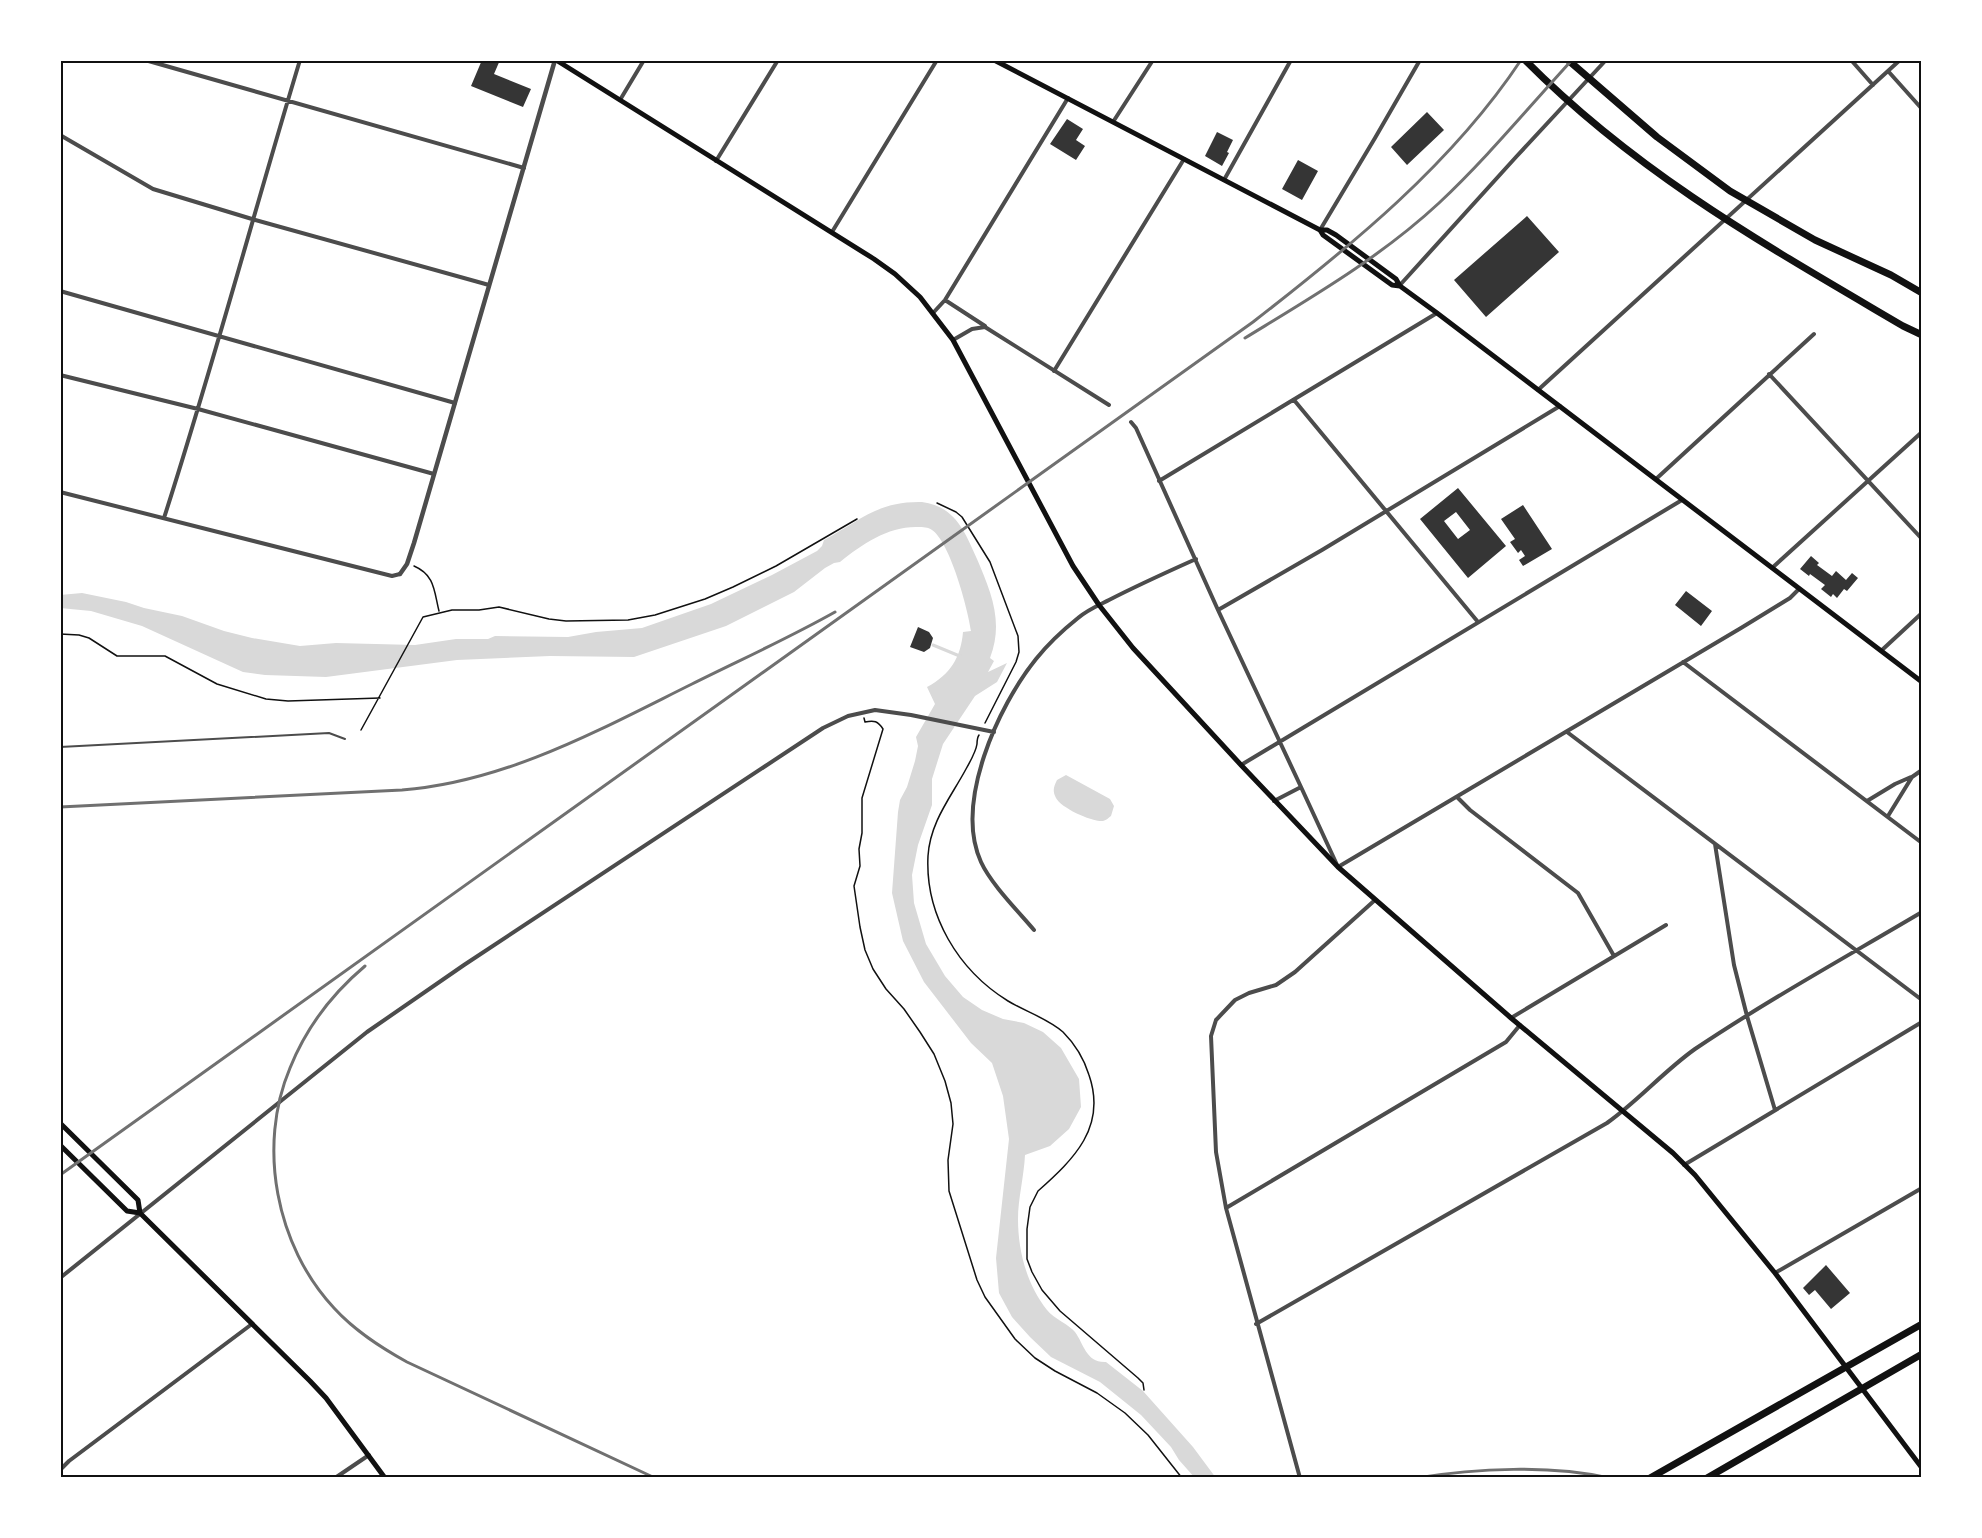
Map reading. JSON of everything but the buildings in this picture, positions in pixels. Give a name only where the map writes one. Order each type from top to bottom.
[{"type":"highway","points":[[1525,60],[1605,133],[1650,169],[1762,243],[1922,337]]},
{"type":"highway","points":[[1568,60],[1626,112],[1690,163],[1730,191],[1815,240],[1922,291]]},
{"type":"highway","points":[[1650,1478],[1922,1324]]},
{"type":"highway","points":[[1709,1477],[1922,1354]]},
{"type":"main road","points":[[555,60],[896,274],[933,313],[953,340],[1069,560],[1099,605],[1133,648],[1338,867],[1695,1175],[1775,1273],[1922,1468]]},
{"type":"main road","points":[[994,60],[1320,230],[1327,230],[1344,240],[1396,279],[1400,286],[1922,682]]},
{"type":"main road","points":[[60,1123],[138,1200],[140,1213]]},
{"type":"main road","points":[[60,1144],[127,1211],[140,1213],[326,1398],[385,1478]]},
{"type":"street","points":[[145,60],[524,168]]},
{"type":"street","points":[[172,67],[174,60]]},
{"type":"street","points":[[164,518],[220,337],[252,219],[300,60]]},
{"type":"street","points":[[60,492],[392,576],[400,574],[410,553],[434,474],[555,60]]},
{"type":"street","points":[[620,100],[644,60]]},
{"type":"street","points":[[716,160],[778,60]]},
{"type":"street","points":[[832,232],[937,60]]},
{"type":"street","points":[[1113,122],[1153,60]]},
{"type":"street","points":[[1224,180],[1291,60]]},
{"type":"street","points":[[1320,230],[1376,138],[1419,60]]},
{"type":"street","points":[[1400,286],[1606,60]]},
{"type":"street","points":[[1851,60],[1873,85]]},
{"type":"street","points":[[1538,390],[1900,60]]},
{"type":"street","points":[[1888,71],[1922,109]]},
{"type":"street","points":[[933,313],[945,300],[1068,98]]},
{"type":"street","points":[[60,135],[144,185],[252,219],[489,285]]},
{"type":"street","points":[[1054,371],[1184,159]]},
{"type":"street","points":[[60,291],[454,403]]},
{"type":"street","points":[[945,300],[1109,405]]},
{"type":"street","points":[[1160,481],[1437,313]]},
{"type":"street","points":[[953,340],[972,329],[985,327]]},
{"type":"street","points":[[1655,479],[1814,334]]},
{"type":"street","points":[[1769,374],[1922,539]]},
{"type":"street","points":[[60,375],[198,409],[434,474]]},
{"type":"street","points":[[1294,400],[1478,622]]},
{"type":"street","points":[[1218,610],[1560,406]]},
{"type":"street","points":[[1131,422],[1136,428],[1338,867],[1790,598],[1800,588]]},
{"type":"street","points":[[1772,568],[1922,432]]},
{"type":"street","points":[[1241,765],[1683,499]]},
{"type":"street","points":[[1034,930],[989,875],[976,849],[973,803],[976,785],[994,732],[1005,707],[1035,660],[1078,617],[1196,559]]},
{"type":"street","points":[[1882,650],[1922,613]]},
{"type":"street","points":[[1683,662],[1922,843]]},
{"type":"street","points":[[60,1278],[367,1032],[823,728],[848,716],[875,710],[994,732]]},
{"type":"street","points":[[1567,732],[1922,1000]]},
{"type":"street","points":[[1867,801],[1922,770]]},
{"type":"street","points":[[1888,816],[1912,777]]},
{"type":"street","points":[[1274,801],[1301,787]]},
{"type":"street","points":[[1457,797],[1470,810],[1578,893],[1614,956]]},
{"type":"street","points":[[1715,843],[1734,965],[1775,1110]]},
{"type":"street","points":[[1300,1478],[1226,1208],[1217,1162],[1211,1036],[1216,1020],[1235,1000],[1276,985],[1295,972],[1375,900]]},
{"type":"street","points":[[1256,1324],[1607,1123],[1692,1051],[1922,912]]},
{"type":"street","points":[[1511,1017],[1666,925]]},
{"type":"street","points":[[1684,1165],[1922,1022]]},
{"type":"street","points":[[1226,1208],[1506,1042],[1520,1025]]},
{"type":"street","points":[[1775,1273],[1922,1188]]},
{"type":"street","points":[[60,1470],[252,1324]]},
{"type":"street","points":[[335,1478],[369,1455]]},
{"type":"lane","points":[[60,747],[329,734],[345,739]]},
{"type":"path","points":[[937,503],[956,512],[975,535],[990,562],[1020,643],[1016,662],[987,718]]},
{"type":"path","points":[[361,730],[423,617],[452,610],[499,607],[549,619],[628,620],[655,615],[705,599],[733,587],[776,566],[857,519]]},
{"type":"path","points":[[417,567],[432,580],[440,612]]},
{"type":"path","points":[[60,634],[89,638],[117,656],[165,657],[218,684],[266,699],[288,701],[380,698]]},
{"type":"path","points":[[862,712],[865,722],[873,720],[883,729],[862,798],[860,866],[854,886],[864,950],[886,989],[904,1009],[934,1054],[945,1082],[951,1103],[953,1124],[948,1160],[949,1191],[977,1280],[985,1297],[1015,1339],[1035,1358],[1097,1393],[1125,1413],[1148,1435],[1182,1478]]},
{"type":"path","points":[[976,740],[977,744],[967,768],[948,797],[931,840],[928,856],[934,904],[952,947],[969,969],[1005,999],[1063,1032],[1072,1042],[1087,1068],[1095,1095],[1093,1118],[1074,1156],[1038,1191],[1034,1198],[1030,1207],[1027,1259],[1049,1300],[1138,1378],[1143,1383],[1144,1390]]},
{"type":"shaded area","points":[[922,502],[933,504],[951,515],[968,539],[987,583],[996,620],[994,645],[990,658],[994,661],[988,672],[1007,663],[997,682],[975,696],[943,744],[932,779],[932,805],[918,845],[912,875],[914,903],[926,944],[945,976],[963,997],[982,1010],[1003,1019],[1024,1023],[1043,1032],[1061,1048],[1079,1079],[1081,1107],[1069,1129],[1050,1146],[1025,1155],[1018,1211],[1018,1231],[1025,1267],[1034,1290],[1050,1313],[1075,1332],[1090,1356],[1106,1362],[1143,1391],[1193,1447],[1216,1478],[1195,1478],[1171,1447],[1141,1415],[1100,1382],[1051,1357],[1012,1317],[999,1293],[996,1258],[1009,1139],[1003,1096],[992,1063],[971,1043],[924,982],[903,941],[892,893],[900,800],[907,787],[915,761],[918,746],[916,737],[935,704],[927,687],[948,671],[957,657],[963,632],[971,631],[951,561],[939,537],[932,530],[924,527],[907,527],[876,537],[840,562],[825,568],[794,592],[726,626],[634,657],[550,656],[457,660],[326,677],[265,675],[243,672],[142,626],[91,611],[60,608],[60,595],[82,593],[182,616],[252,638],[300,646],[336,643],[415,645],[456,639],[488,639],[495,636],[568,637],[642,628],[711,604],[772,575],[817,551],[824,540],[881,509],[893,505]]},
{"type":"shaded area","points":[[1066,775],[1110,799],[1114,806],[1111,816],[1106,820],[1098,821],[1077,814],[1059,802],[1054,786],[1057,780]]},
{"type":"waterway","points":[[933,645],[962,657]]},
{"type":"railway","points":[[60,1175],[1253,322],[1327,264],[1432,169],[1494,98],[1521,60]]},
{"type":"railway","points":[[1245,338],[1370,259],[1417,223],[1473,169],[1572,60]]},
{"type":"railway","points":[[60,807],[402,790],[441,785],[478,776],[515,765],[588,735],[835,612]]},
{"type":"railway","points":[[365,966],[331,1000],[312,1025],[290,1068],[280,1098],[275,1130],[274,1162],[278,1194],[286,1225],[298,1255],[314,1283],[334,1308],[359,1331],[387,1350],[407,1362],[655,1478]]},
{"type":"railway","points":[[1417,1478],[1513,1469],[1563,1471],[1609,1478]]}]
